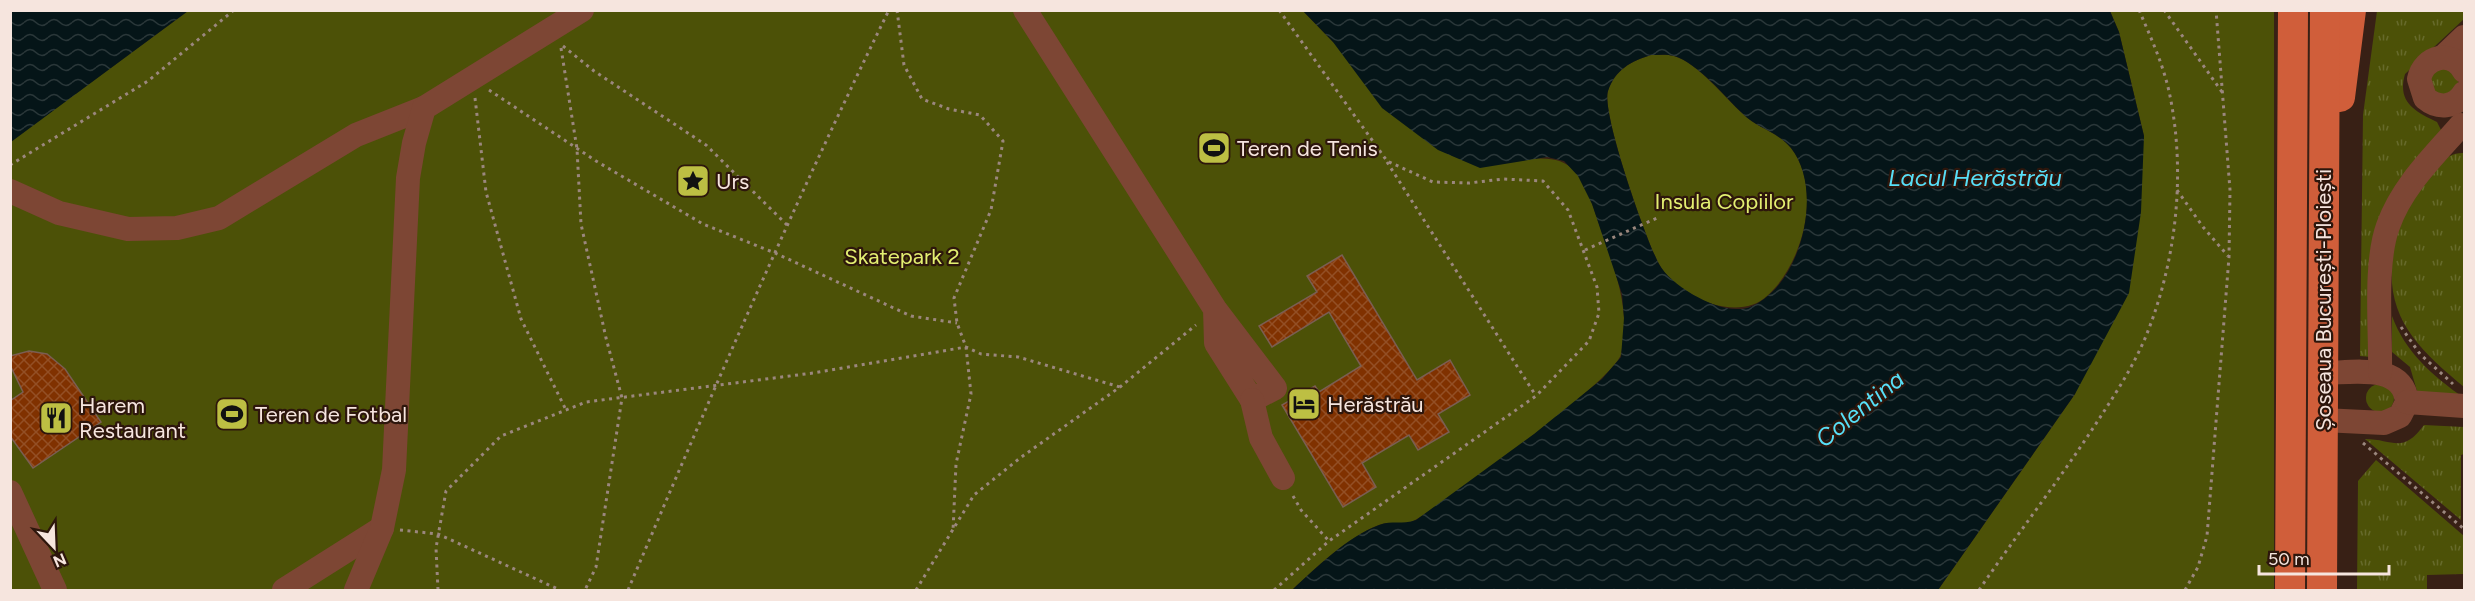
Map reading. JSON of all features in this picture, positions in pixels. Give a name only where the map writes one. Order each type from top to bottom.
[{"type":"main road","name":"Șoseaua București-Ploiești","points":[[2290,591],[2293,10]]},
{"type":"main road","name":"Șoseaua București-Ploiești","points":[[2322,591],[2325,10]]},
{"type":"main road","points":[[2323,234],[2351,10]]},
{"type":"street","points":[[11,192],[59,213],[128,229],[177,228],[219,218],[356,135],[424,108],[582,10]]},
{"type":"street","points":[[1025,10],[1215,309],[1216,343],[1252,400],[1261,438],[1283,478]]},
{"type":"street","points":[[2380,373],[2382,255],[2388,226],[2418,174],[2463,127],[2442,106],[2425,98],[2419,79],[2420,72],[2429,61],[2443,57],[2464,37]]},
{"type":"street","points":[[2443,57],[2456,61],[2464,71]]},
{"type":"street","points":[[2442,106],[2457,102],[2464,93]]},
{"type":"street","points":[[356,591],[382,528],[394,470],[408,178],[414,143],[424,108]]},
{"type":"street","points":[[2323,373],[2380,373],[2397,379],[2403,385],[2408,402],[2400,417],[2384,423],[2323,420]]},
{"type":"street","points":[[2408,402],[2460,396]]},
{"type":"street","points":[[10,492],[55,591]]},
{"type":"street","points":[[284,591],[382,528]]},
{"type":"path","points":[[10,165],[148,81],[234,10]]},
{"type":"path","points":[[628,591],[715,386],[832,124],[889,10]]},
{"type":"path","points":[[897,10],[904,65],[922,99],[949,109],[980,115],[1003,141],[991,210],[954,298],[957,322],[966,347],[971,394],[956,464],[953,531]]},
{"type":"path","points":[[1279,10],[1387,161],[1536,396]]},
{"type":"path","points":[[1979,591],[2086,439],[2115,393],[2145,338],[2161,292],[2174,232],[2177,138],[2170,94],[2139,10]]},
{"type":"path","points":[[2164,10],[2223,94]]},
{"type":"path","points":[[2185,591],[2198,567],[2207,536],[2229,257],[2230,190],[2216,10]]},
{"type":"path","points":[[585,591],[596,567],[622,398],[606,338],[581,224],[577,149],[561,44],[594,71],[706,145],[735,171],[787,225]]},
{"type":"path","points":[[473,79],[577,149],[703,224],[775,253],[911,316],[957,322]]},
{"type":"path","points":[[473,79],[486,192],[520,319],[566,410]]},
{"type":"path","points":[[1274,591],[1329,541],[1536,396],[1589,341],[1599,313],[1597,287],[1585,250],[1568,210],[1543,182],[1503,179],[1469,183],[1433,182],[1387,161]]},
{"type":"path","points":[[2177,189],[2203,227],[2229,257]]},
{"type":"path","points":[[1585,250],[1657,218]]},
{"type":"path","points":[[916,591],[974,495],[1020,458],[1120,387],[1215,309]]},
{"type":"path","points":[[2399,324],[2420,354],[2460,396]]},
{"type":"path","points":[[438,591],[436,548],[446,491],[501,436],[586,402],[715,386],[966,347],[981,354],[1018,357],[1120,387]]},
{"type":"path","points":[[2358,439],[2464,529]]},
{"type":"path","points":[[1283,478],[1300,510],[1329,541]]},
{"type":"path","points":[[382,528],[438,534],[560,591]]},
{"type":"green space","name":"Skatepark 2","points":[[188,11],[1303,11],[1333,42],[1522,160],[1550,159],[1569,166],[1576,173],[1588,194],[1618,280],[1624,317],[1621,354],[1612,368],[1591,388],[1461,489],[1417,519],[1379,525],[1355,537],[1292,590],[11,590],[10,142]]},
{"type":"green space","points":[[2110,11],[2274,11],[2274,590],[1938,590],[2075,394],[2144,136],[2119,32]]},
{"type":"green space","points":[[2377,11],[2464,11],[2464,19],[2405,74],[2403,92],[2409,104],[2421,114],[2437,122],[2441,130],[2412,165],[2371,357],[2360,356],[2363,115]]},
{"type":"green space","name":"Insula Copiilor","points":[[1651,55],[1674,56],[1692,66],[1749,119],[1786,143],[1801,165],[1806,184],[1807,204],[1799,246],[1780,282],[1767,296],[1754,304],[1724,307],[1693,296],[1667,276],[1653,251],[1626,176],[1611,124],[1608,103],[1608,91],[1619,72],[1630,63]]},
{"type":"green space","points":[[2445,66],[2458,80],[2458,84],[2449,95],[2435,93],[2429,76]]},
{"type":"green space","points":[[2464,153],[2464,387],[2419,345],[2408,330],[2394,296],[2392,277],[2395,229],[2402,212],[2440,163],[2451,155]]},
{"type":"green space","points":[[2392,316],[2412,352],[2442,381],[2464,398],[2417,391],[2410,367],[2392,352]]},
{"type":"green space","points":[[2380,384],[2390,388],[2394,398],[2390,408],[2380,412],[2370,408],[2366,398],[2370,388]]},
{"type":"green space","points":[[2424,425],[2464,427],[2464,454],[2461,455],[2461,520],[2365,439],[2403,443]]},
{"type":"green space","points":[[2376,460],[2464,536],[2464,574],[2427,575],[2427,590],[2357,590],[2358,481]]},
{"type":"water","points":[[11,10],[188,10],[188,11],[11,142]]},
{"type":"water","name":"Lacul Herăstrău","points":[[1303,11],[2110,11],[2119,32],[2144,136],[2141,212],[2129,293],[2075,394],[1938,590],[1292,590],[1333,553],[1367,530],[1384,524],[1416,520],[1534,434],[1602,379],[1621,357],[1624,318],[1622,294],[1592,204],[1578,176],[1564,161],[1547,157],[1480,168],[1438,150],[1382,108],[1333,42]],"holes":[[[1651,55],[1674,56],[1692,66],[1711,81],[1749,119],[1786,143],[1800,164],[1807,202],[1800,244],[1793,263],[1783,279],[1771,293],[1752,306],[1744,309],[1729,309],[1694,295],[1665,272],[1653,251],[1626,176],[1611,124],[1608,103],[1608,91],[1619,72],[1637,60]]]},
{"type":"building","points":[[1342,255],[1417,380],[1450,360],[1470,395],[1438,414],[1449,432],[1418,450],[1409,435],[1362,463],[1376,487],[1343,507],[1282,405],[1315,386],[1319,392],[1361,366],[1329,312],[1272,347],[1259,326],[1317,292],[1307,276]]},
{"type":"building","points":[[29,351],[47,354],[65,369],[101,422],[33,468],[10,436],[10,401],[23,392],[10,365],[10,356]]},
{"type":"place","name":"Teren de Tenis","points":[[1214,148]]},
{"type":"place","name":"Urs","points":[[693,181]]},
{"type":"place","name":"Herăstrău","points":[[1304,404]]},
{"type":"place","name":"Teren de Fotbal","points":[[232,414]]},
{"type":"place","name":"Harem Restaurant","points":[[56,418]]},
{"type":"water label","name":"Colentina","points":[[1860,409]]}]
